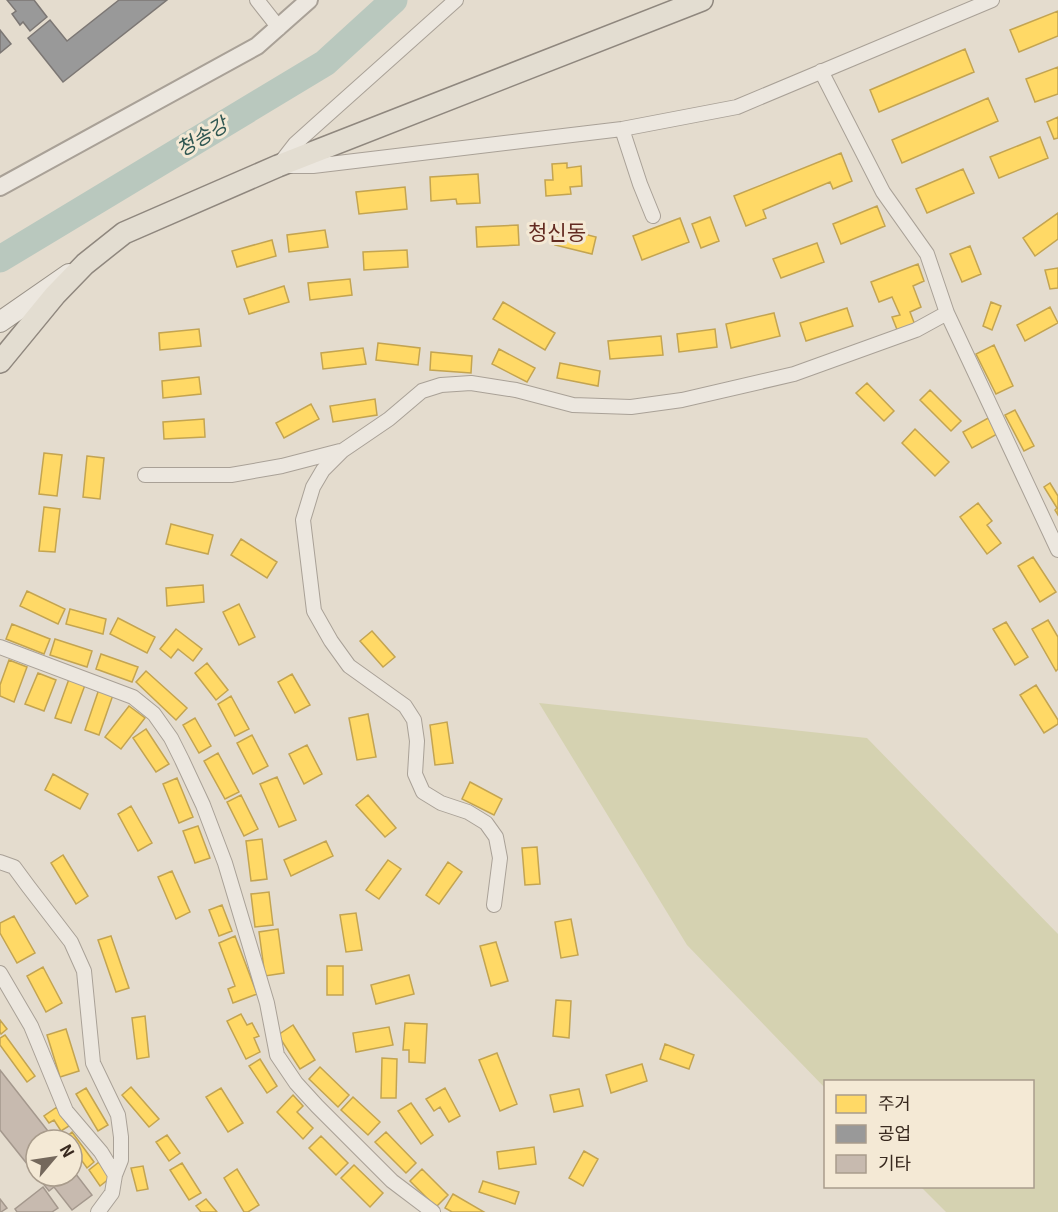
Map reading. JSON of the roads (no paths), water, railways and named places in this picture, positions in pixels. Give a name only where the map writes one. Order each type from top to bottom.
[{"type":"main road","points":[[0,322],[85,264],[124,233],[278,166],[702,0]]},
{"type":"main road","points":[[0,362],[55,295],[85,264]]},
{"type":"street","points":[[257,0],[279,28]]},
{"type":"street","points":[[0,187],[257,46],[309,0]]},
{"type":"street","points":[[278,166],[295,144],[456,0]]},
{"type":"street","points":[[278,166],[313,166],[622,129],[737,107],[992,0]]},
{"type":"street","points":[[821,71],[883,192],[927,254],[947,313],[1058,550]]},
{"type":"street","points":[[622,129],[653,216]]},
{"type":"street","points":[[494,905],[500,858],[496,837],[486,823],[468,812],[441,803],[423,792],[415,774],[417,741],[414,720],[405,706],[349,666],[314,611],[303,520],[313,488],[322,470],[342,451],[388,419],[422,391],[441,385],[471,383],[516,390],[573,405],[631,407],[682,400],[794,374],[916,330],[947,313]]},
{"type":"street","points":[[145,475],[231,475],[282,466],[342,451]]},
{"type":"street","points":[[0,647],[133,697],[154,714],[171,738],[182,760],[225,863],[267,1003],[277,1055],[296,1083],[333,1122],[392,1181],[433,1212]]},
{"type":"street","points":[[0,862],[14,867],[71,942],[84,971],[93,1063],[118,1115],[122,1137],[121,1160],[115,1175],[112,1193],[98,1212]]},
{"type":"street","points":[[0,973],[31,1026],[66,1111],[101,1152],[115,1175]]},
{"type":"waterway","name":"청송강","points":[[0,259],[325,63],[394,0]]},
{"type":"district","name":"청신동","points":[[557,233]]}]
